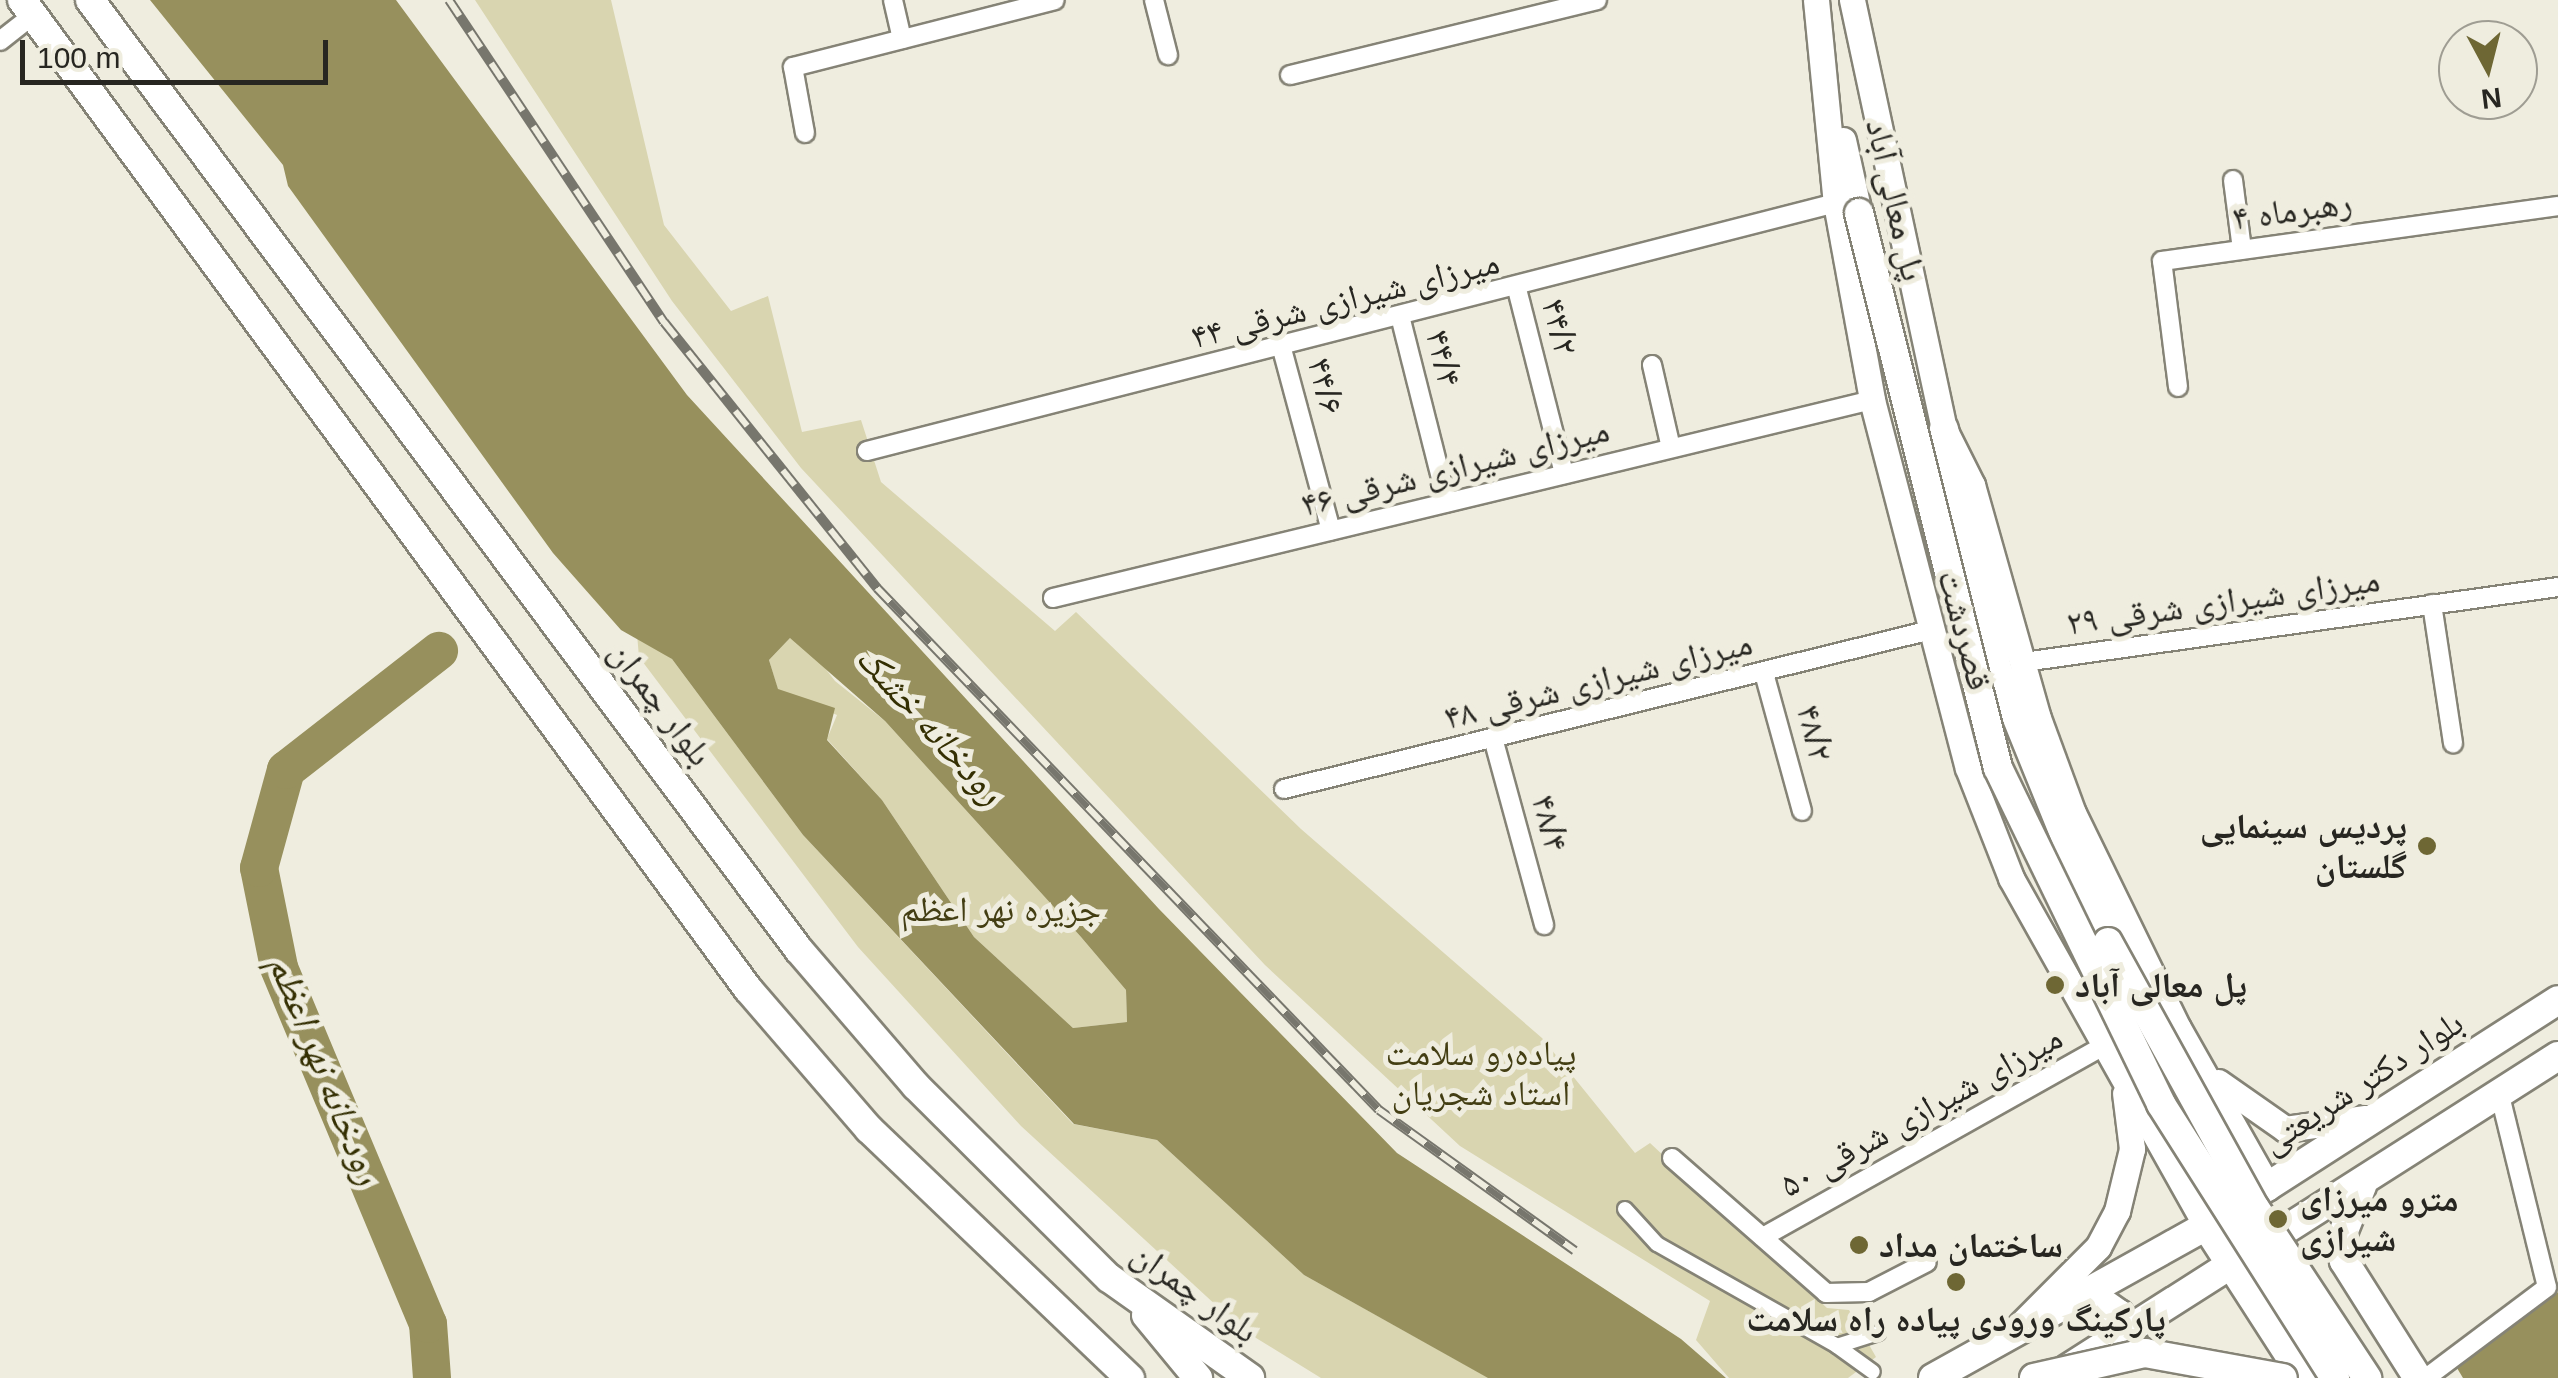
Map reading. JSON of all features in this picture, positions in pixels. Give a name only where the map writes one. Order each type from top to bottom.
[{"type":"main road","name":"بلوار چمران","points":[[90,0],[799,950],[916,1086],[1123,1287],[1250,1378]]},
{"type":"main road","name":"پل معالی آباد","points":[[1816,0],[1848,208],[1998,768],[2162,1104],[2335,1378]]},
{"type":"main road","name":"قصردشت","points":[[1852,0],[1944,428],[1972,485],[2073,813],[2237,1135],[2268,1187]]},
{"type":"main road","points":[[28,7],[748,989],[869,1129],[1130,1378]]},
{"type":"main road","name":"قصردشت","points":[[1848,208],[1872,400],[1927,631],[2012,878],[2110,1042],[2206,1226]]},
{"type":"main road","points":[[1944,428],[1998,669],[2108,942],[2255,1208],[2367,1378]]},
{"type":"main road","name":"بلوار دکتر شریعتی","points":[[2206,1226],[2558,1000]]},
{"type":"main road","points":[[2053,1378],[2558,1056]]},
{"type":"main road","points":[[2200,1064],[2254,1115],[2285,1129],[2375,1115]]},
{"type":"main road","points":[[2122,1068],[2198,1177],[2222,1163],[2237,1135]]},
{"type":"main road","points":[[2016,1328],[2098,1247],[2117,1211],[2132,1149],[2122,1068]]},
{"type":"main road","points":[[2364,1183],[2341,1238],[2357,1287],[2418,1374]]},
{"type":"main road","points":[[2268,1187],[2292,1229]]},
{"type":"main road","points":[[1933,1378],[2016,1328],[2089,1293],[2206,1226],[2304,1378]]},
{"type":"main road","points":[[1123,1287],[1198,1378]]},
{"type":"main road","points":[[2276,1338],[2317,1290],[2357,1287]]},
{"type":"main road","points":[[2089,1293],[2119,1314],[2119,1335]]},
{"type":"main road","points":[[2034,1378],[2145,1353],[2283,1378]]},
{"type":"street","points":[[893,0],[902,40]]},
{"type":"street","points":[[805,132],[793,67],[902,40],[1002,7],[1055,0]]},
{"type":"street","points":[[1154,0],[1168,55]]},
{"type":"street","points":[[1290,75],[1598,0]]},
{"type":"street","points":[[0,41],[28,7]]},
{"type":"street","points":[[2234,180],[2242,249]]},
{"type":"street","name":"۴ رهبرماه","points":[[2178,387],[2162,261],[2558,206]]},
{"type":"street","name":"۴۴ میرزای شیرازی شرقی","points":[[868,451],[1848,208]]},
{"type":"street","name":"۴۴/۲","points":[[1516,289],[1564,474]]},
{"type":"street","name":"۴۴/۴","points":[[1401,320],[1447,502]]},
{"type":"street","name":"۴۴/۶","points":[[1282,349],[1331,531]]},
{"type":"street","points":[[1652,365],[1671,448]]},
{"type":"street","name":"۴۶ میرزای شیرازی شرقی","points":[[1053,598],[1872,400]]},
{"type":"street","name":"۲۹ میرزای شیرازی شرقی","points":[[2024,662],[2558,587]]},
{"type":"street","points":[[2432,604],[2453,742]]},
{"type":"street","name":"۴۸ میرزای شیرازی شرقی","points":[[1284,790],[1927,631]]},
{"type":"street","name":"۴۸/۲","points":[[1764,673],[1802,811]]},
{"type":"street","name":"۴۸/۴","points":[[1493,738],[1544,925]]},
{"type":"street","name":"۵۰ میرزای شیرازی شرقی","points":[[1763,1237],[2110,1042]]},
{"type":"street","points":[[2418,1374],[2547,1287],[2498,1092]]},
{"type":"street","points":[[1672,1158],[1839,1298],[1927,1262]]},
{"type":"street","points":[[1625,1209],[1657,1244],[1838,1346],[1873,1372]]},
{"type":"street","points":[[1838,1346],[1878,1333]]},
{"type":"green space","name":"پیاده‌رو سلامت استاد شجریان","points":[[475,0],[611,0],[664,225],[731,311],[768,296],[802,432],[861,420],[881,482],[1055,631],[1076,612],[1301,829],[1542,1038],[1635,1153],[1650,1143],[1827,1308],[1849,1310],[1876,1357],[1848,1378],[1729,1378],[1696,1340],[1710,1301],[1460,1146],[1265,965],[801,468],[672,301]]},
{"type":"green space","points":[[637,634],[672,659],[803,835],[1073,1124],[1157,1140],[1304,1275],[1489,1378],[1321,1378],[1243,1330],[1021,1126],[858,947],[639,657]]},
{"type":"green space","name":"جزیره نهر اعظم","points":[[790,638],[804,641],[835,681],[885,721],[1081,937],[1126,990],[1127,1022],[1073,1028],[974,937],[882,800],[827,739],[837,715],[778,690],[769,660]]},
{"type":"water","name":"رودخانه خشک","points":[[150,0],[396,0],[687,395],[1159,909],[1397,1153],[1681,1339],[1726,1378],[1488,1378],[1304,1275],[1157,1140],[1074,1124],[803,835],[672,659],[621,630],[553,553],[288,186],[283,165]],"holes":[[[790,638],[885,721],[1126,990],[1127,1022],[1073,1028],[974,937],[882,800],[827,740],[835,708],[778,689],[769,660]]]},
{"type":"water","points":[[2558,1292],[2558,1378],[2463,1378],[2457,1368]]},
{"type":"waterway","name":"رودخانه نهر اعظم","points":[[432,1378],[428,1324],[279,967],[259,868],[286,770],[439,651]]},
{"type":"railway","points":[[449,0],[664,322],[877,588],[1379,1110],[1575,1251]]},
{"type":"place","name":"پردیس سینمایی گلستان","points":[[2427,846]]},
{"type":"place","name":"پل معالی آباد","points":[[2055,985]]},
{"type":"place","name":"مترو میرزای شیرازی","points":[[2278,1219]]},
{"type":"place","name":"ساختمان مداد","points":[[1859,1245]]},
{"type":"place","name":"پارکینگ ورودی پیاده راه سلامت","points":[[1956,1282]]}]
